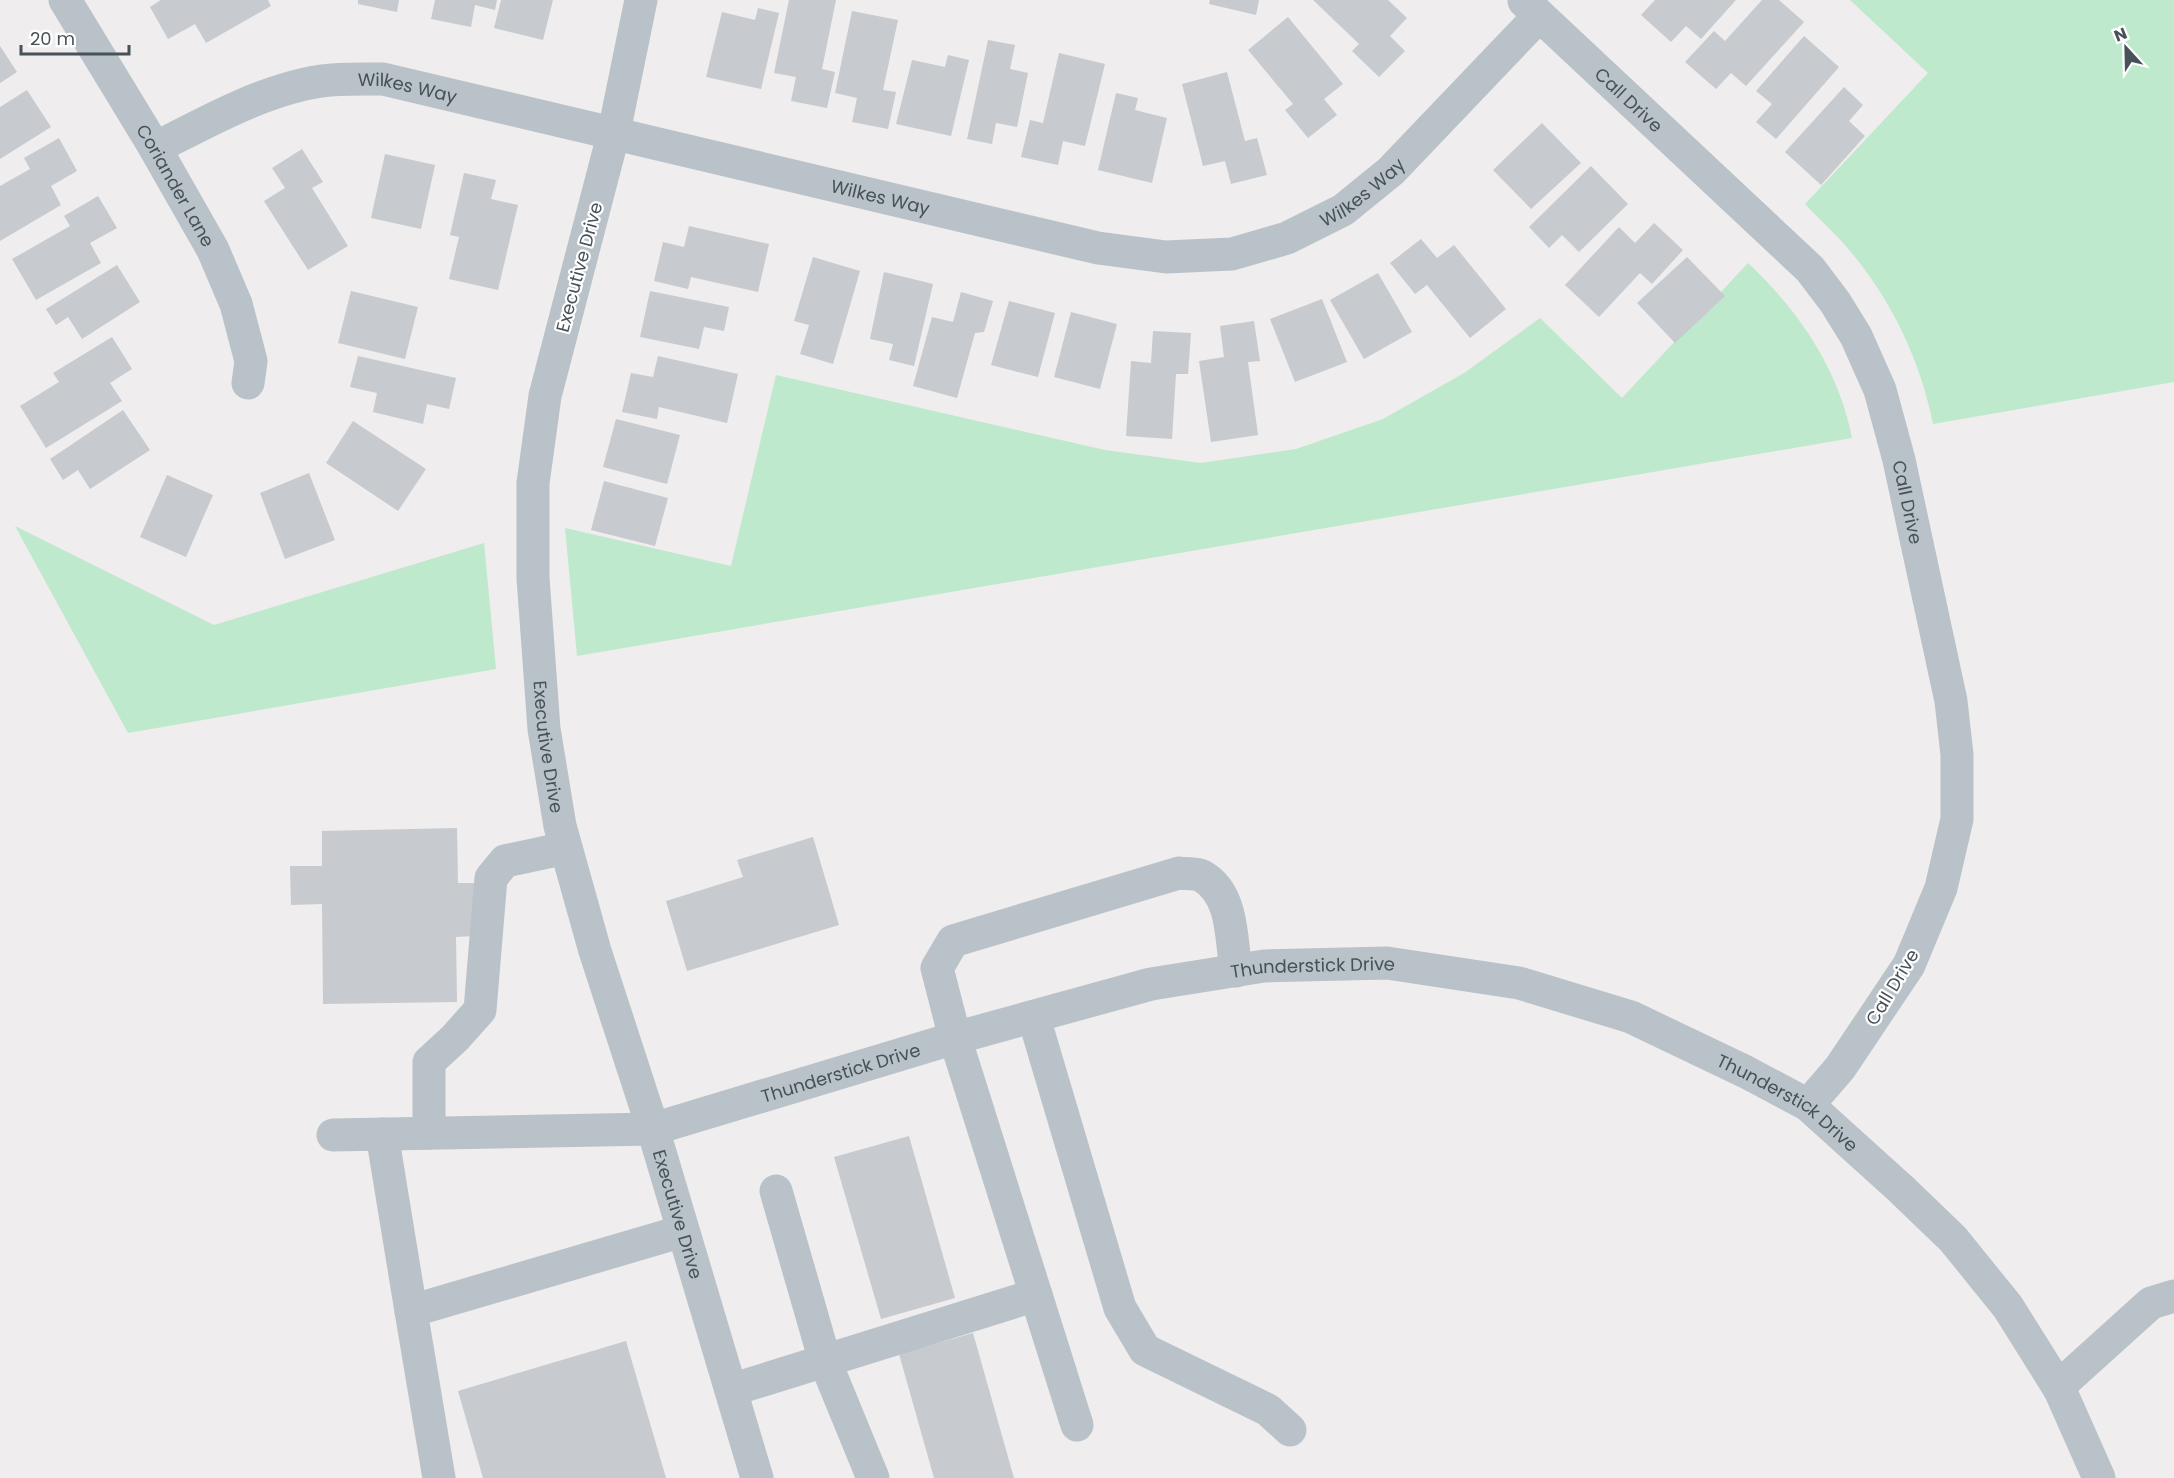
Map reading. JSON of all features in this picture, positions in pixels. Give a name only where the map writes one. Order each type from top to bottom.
[{"type":"street","name":"Coriander Lane","points":[[65,0],[155,148],[213,250],[236,304],[251,361],[248,383]]},
{"type":"street","name":"Executive Drive","points":[[641,0],[614,132],[545,396],[533,483],[533,578],[544,729],[560,826],[595,951],[653,1129],[757,1478]]},
{"type":"street","name":"Wilkes Way","points":[[155,148],[272,93],[307,83],[336,79],[383,78],[1098,248],[1166,257],[1232,254],[1287,238],[1343,210],[1390,171],[1531,8]]},
{"type":"street","name":"Call Drive","points":[[1531,8],[1809,269],[1856,336],[1880,390],[1899,460],[1951,701],[1957,755],[1957,819],[1941,888],[1909,965],[1840,1068],[1808,1105]]},
{"type":"street","points":[[429,1133],[429,1062],[480,1010],[490,878],[505,861],[566,848]]},
{"type":"street","points":[[1077,1425],[955,1038],[937,968],[953,942],[1179,873],[1201,876],[1215,889],[1227,906],[1236,971]]},
{"type":"street","name":"Thunderstick Drive","points":[[333,1135],[653,1129],[955,1038],[1151,984],[1264,966],[1387,963],[1519,983],[1631,1017],[1746,1071],[1808,1105],[1953,1239],[2008,1307],[2058,1387],[2099,1478]]},
{"type":"street","points":[[1034,1017],[1120,1308],[1145,1350],[1268,1410],[1290,1430]]},
{"type":"street","points":[[382,1134],[439,1478]]},
{"type":"street","points":[[776,1191],[825,1361],[873,1478]]},
{"type":"street","points":[[411,1311],[683,1230]]},
{"type":"street","points":[[731,1390],[1036,1295]]},
{"type":"street","points":[[2058,1387],[2151,1303],[2174,1296]]},
{"type":"green space","points":[[1850,0],[2174,0],[2174,382],[1933,424],[1921,378],[1891,310],[1850,251],[1805,204],[1928,73]]},
{"type":"green space","points":[[1748,263],[1784,300],[1814,342],[1837,388],[1852,438],[577,656],[565,528],[731,566],[776,375],[1105,450],[1201,463],[1296,449],[1383,419],[1464,373],[1540,318],[1622,398]]},
{"type":"green space","points":[[15,526],[214,625],[484,543],[496,669],[128,733]]},
{"type":"building","points":[[161,0],[268,0],[271,6],[206,43],[195,24],[168,39],[150,7]]},
{"type":"building","points":[[358,0],[399,0],[397,12],[358,4]]},
{"type":"building","points":[[435,0],[497,0],[495,10],[475,5],[471,27],[431,19]]},
{"type":"building","points":[[501,0],[553,0],[543,40],[494,28]]},
{"type":"building","points":[[789,0],[836,0],[822,69],[835,72],[827,108],[791,101],[796,77],[774,73]]},
{"type":"building","points":[[1210,0],[1259,0],[1256,15],[1209,4]]},
{"type":"building","points":[[1313,0],[1388,0],[1407,18],[1390,36],[1405,51],[1379,77],[1352,51],[1359,44]]},
{"type":"building","points":[[1655,0],[1736,0],[1701,39],[1686,26],[1671,42],[1641,15]]},
{"type":"building","points":[[1762,0],[1779,0],[1804,22],[1746,86],[1731,73],[1716,89],[1685,62],[1714,31],[1725,41]]},
{"type":"building","points":[[758,8],[779,13],[761,89],[706,77],[722,12],[755,20]]},
{"type":"building","points":[[852,11],[898,20],[883,90],[896,92],[888,129],[852,122],[857,98],[835,93]]},
{"type":"building","points":[[1288,17],[1343,84],[1324,99],[1337,115],[1308,138],[1285,110],[1293,104],[1248,50]]},
{"type":"building","points":[[1804,36],[1839,67],[1776,139],[1756,122],[1772,104],[1756,91]]},
{"type":"building","points":[[988,40],[1015,45],[1010,69],[1028,73],[1017,127],[996,123],[992,144],[967,139]]},
{"type":"building","points":[[0,46],[17,72],[0,83]]},
{"type":"building","points":[[1059,53],[1105,64],[1085,146],[1063,141],[1058,165],[1021,157],[1030,120],[1043,123]]},
{"type":"building","points":[[948,55],[969,60],[951,136],[896,124],[912,60],[945,67]]},
{"type":"building","points":[[1227,72],[1245,141],[1257,138],[1267,175],[1231,184],[1225,161],[1203,166],[1182,84]]},
{"type":"building","points":[[1844,87],[1863,105],[1849,121],[1865,136],[1821,185],[1785,152]]},
{"type":"building","points":[[27,90],[51,127],[0,159],[0,107]]},
{"type":"building","points":[[1116,93],[1138,98],[1135,110],[1167,118],[1152,183],[1098,170]]},
{"type":"building","points":[[1542,123],[1581,163],[1531,209],[1493,170]]},
{"type":"building","points":[[59,138],[77,171],[51,186],[61,205],[0,241],[0,186],[30,169],[24,158]]},
{"type":"building","points":[[302,149],[323,182],[312,188],[348,246],[308,270],[264,201],[285,188],[272,168]]},
{"type":"building","points":[[385,154],[435,165],[421,229],[371,218]]},
{"type":"building","points":[[1591,166],[1628,204],[1579,252],[1562,235],[1549,248],[1529,227]]},
{"type":"building","points":[[464,173],[496,180],[491,199],[518,205],[498,290],[449,279],[459,237],[450,235]]},
{"type":"building","points":[[98,196],[117,228],[90,243],[101,263],[36,300],[12,259],[70,226],[64,216]]},
{"type":"building","points":[[1654,223],[1683,250],[1652,284],[1640,273],[1599,317],[1565,285],[1619,227],[1635,243]]},
{"type":"building","points":[[689,226],[769,244],[758,292],[691,277],[688,289],[654,281],[663,242],[684,247]]},
{"type":"building","points":[[1421,239],[1437,258],[1454,245],[1506,309],[1470,338],[1427,285],[1415,294],[1390,263]]},
{"type":"building","points":[[813,257],[860,271],[833,364],[800,354],[809,325],[794,321]]},
{"type":"building","points":[[1687,257],[1725,296],[1675,343],[1637,303]]},
{"type":"building","points":[[117,265],[140,302],[82,339],[68,317],[56,325],[46,309]]},
{"type":"building","points":[[884,272],[933,284],[914,366],[889,360],[893,344],[870,339]]},
{"type":"building","points":[[1378,273],[1412,332],[1364,359],[1330,300]]},
{"type":"building","points":[[351,291],[418,307],[405,359],[338,343]]},
{"type":"building","points":[[650,291],[729,307],[724,331],[704,327],[699,349],[640,337]]},
{"type":"building","points":[[961,292],[993,301],[984,332],[975,333],[957,398],[913,386],[932,317],[953,322]]},
{"type":"building","points":[[1322,299],[1347,362],[1295,382],[1270,319]]},
{"type":"building","points":[[1009,301],[1055,313],[1038,377],[991,365]]},
{"type":"building","points":[[1071,312],[1117,324],[1100,389],[1054,377]]},
{"type":"building","points":[[1254,321],[1260,361],[1248,362],[1258,435],[1211,442],[1199,361],[1224,357],[1220,326]]},
{"type":"building","points":[[1153,331],[1191,333],[1188,374],[1176,374],[1172,439],[1126,436],[1131,361],[1151,363]]},
{"type":"building","points":[[112,337],[132,369],[110,383],[122,401],[46,448],[20,406],[59,382],[53,373]]},
{"type":"building","points":[[358,356],[456,378],[449,409],[427,404],[423,424],[373,412],[377,393],[350,387]]},
{"type":"building","points":[[658,356],[738,374],[727,423],[659,407],[657,419],[622,412],[631,373],[653,377]]},
{"type":"building","points":[[123,410],[150,450],[90,489],[78,470],[63,480],[50,459]]},
{"type":"building","points":[[616,419],[680,435],[667,484],[603,467]]},
{"type":"building","points":[[353,421],[426,469],[398,511],[326,463]]},
{"type":"building","points":[[309,473],[335,540],[285,559],[260,493]]},
{"type":"building","points":[[167,475],[213,495],[186,557],[140,537]]},
{"type":"building","points":[[604,481],[668,498],[655,546],[591,530]]},
{"type":"building","points":[[457,828],[458,883],[474,883],[475,936],[456,937],[457,1002],[323,1004],[322,904],[291,905],[290,866],[322,866],[322,831]]},
{"type":"building","points":[[813,837],[839,925],[687,971],[666,901],[743,877],[737,860]]},
{"type":"building","points":[[909,1136],[955,1298],[881,1319],[834,1157]]},
{"type":"building","points":[[973,1333],[1014,1478],[934,1478],[899,1354]]},
{"type":"building","points":[[626,1341],[666,1478],[483,1478],[458,1391]]}]
